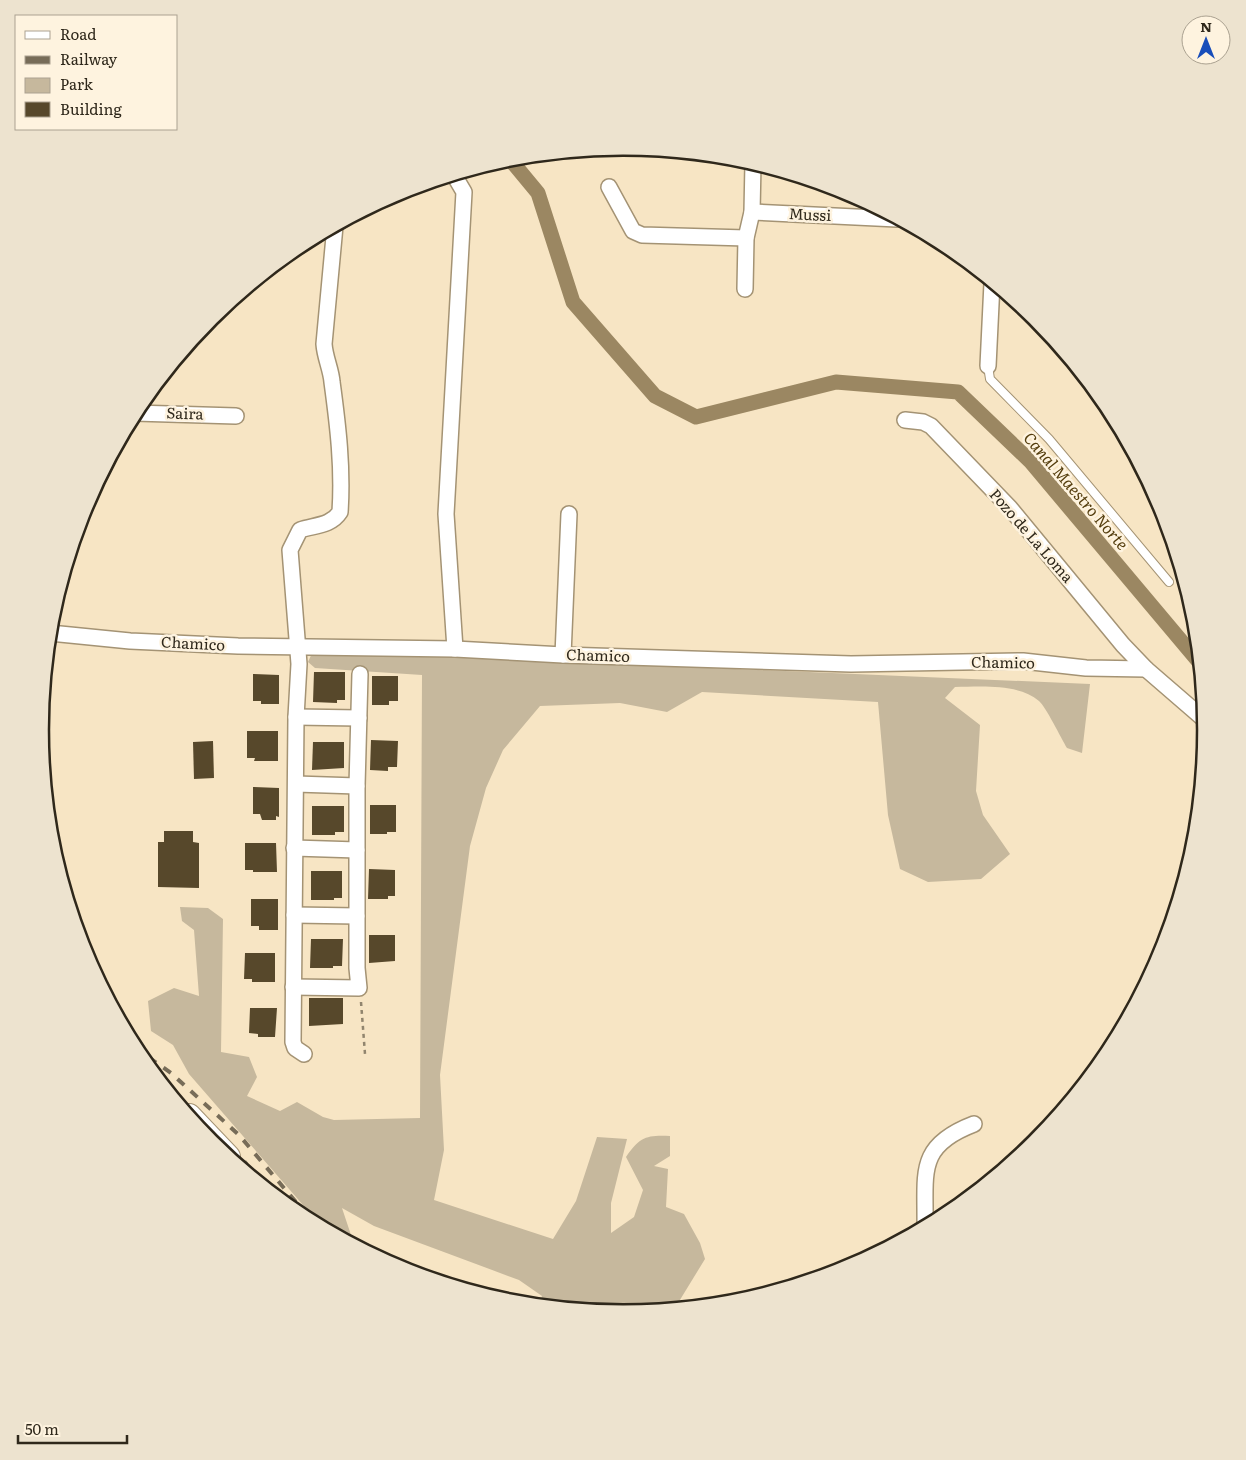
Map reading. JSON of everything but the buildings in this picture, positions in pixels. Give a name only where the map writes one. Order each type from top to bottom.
[{"type":"street","points":[[744,290],[746,238],[752,212],[753,171]]},
{"type":"street","points":[[455,649],[446,514],[464,192],[457,180]]},
{"type":"street","points":[[609,187],[633,231],[642,236],[746,238]]},
{"type":"street","name":"Mussi","points":[[752,212],[883,218]]},
{"type":"street","points":[[304,1054],[295,1048],[293,1042],[298,646],[290,550],[300,530],[327,523],[335,519],[340,512],[342,448],[324,344],[335,233]]},
{"type":"street","points":[[988,366],[992,289]]},
{"type":"street","name":"Saira","points":[[145,413],[236,416]]},
{"type":"street","name":"Pozo de La Loma","points":[[905,420],[923,422],[931,426],[1010,508],[1146,670]]},
{"type":"street","points":[[563,655],[570,514]]},
{"type":"street","name":"Chamico","points":[[57,635],[130,641],[455,649],[563,655],[851,664],[1023,661],[1086,668],[1146,670]]},
{"type":"street","points":[[1146,670],[1197,713]]},
{"type":"street","points":[[293,987],[360,988],[357,916],[357,786],[360,674]]},
{"type":"street","points":[[296,717],[359,718]]},
{"type":"street","points":[[296,784],[357,786]]},
{"type":"street","points":[[294,848],[357,850]]},
{"type":"street","points":[[294,915],[357,916]]},
{"type":"street","points":[[925,1218],[928,1160],[937,1146],[953,1132],[974,1124]]},
{"type":"lane","points":[[988,366],[990,379],[1049,439],[1169,582]]},
{"type":"path","points":[[360,988],[365,1054]]},
{"type":"green space","points":[[313,651],[1090,684],[1082,753],[1067,748],[1042,704],[1021,691],[998,687],[955,687],[945,698],[980,725],[976,791],[983,815],[1010,854],[981,879],[928,882],[900,869],[888,815],[878,702],[702,692],[667,712],[620,703],[540,706],[503,750],[486,788],[470,846],[440,1075],[444,1150],[434,1200],[553,1239],[576,1201],[597,1137],[627,1139],[611,1203],[611,1233],[634,1217],[643,1190],[626,1157],[635,1145],[644,1139],[655,1136],[670,1136],[670,1156],[654,1166],[668,1169],[666,1207],[684,1214],[700,1243],[705,1259],[679,1301],[623,1304],[585,1303],[541,1298],[542,1296],[519,1280],[374,1226],[342,1208],[351,1235],[306,1208],[189,1074],[173,1045],[151,1031],[148,1001],[174,988],[199,996],[194,930],[182,921],[180,907],[208,908],[223,919],[221,1052],[249,1057],[257,1077],[247,1096],[280,1111],[297,1102],[323,1117],[334,1120],[420,1118],[422,675],[315,668],[308,662]]},
{"type":"waterway","name":"Canal Maestro Norte","points":[[516,166],[538,193],[573,302],[655,396],[696,417],[836,382],[958,392],[1030,461],[1192,653]]},
{"type":"railway","points":[[154,1061],[171,1073],[239,1135],[295,1201]]}]
